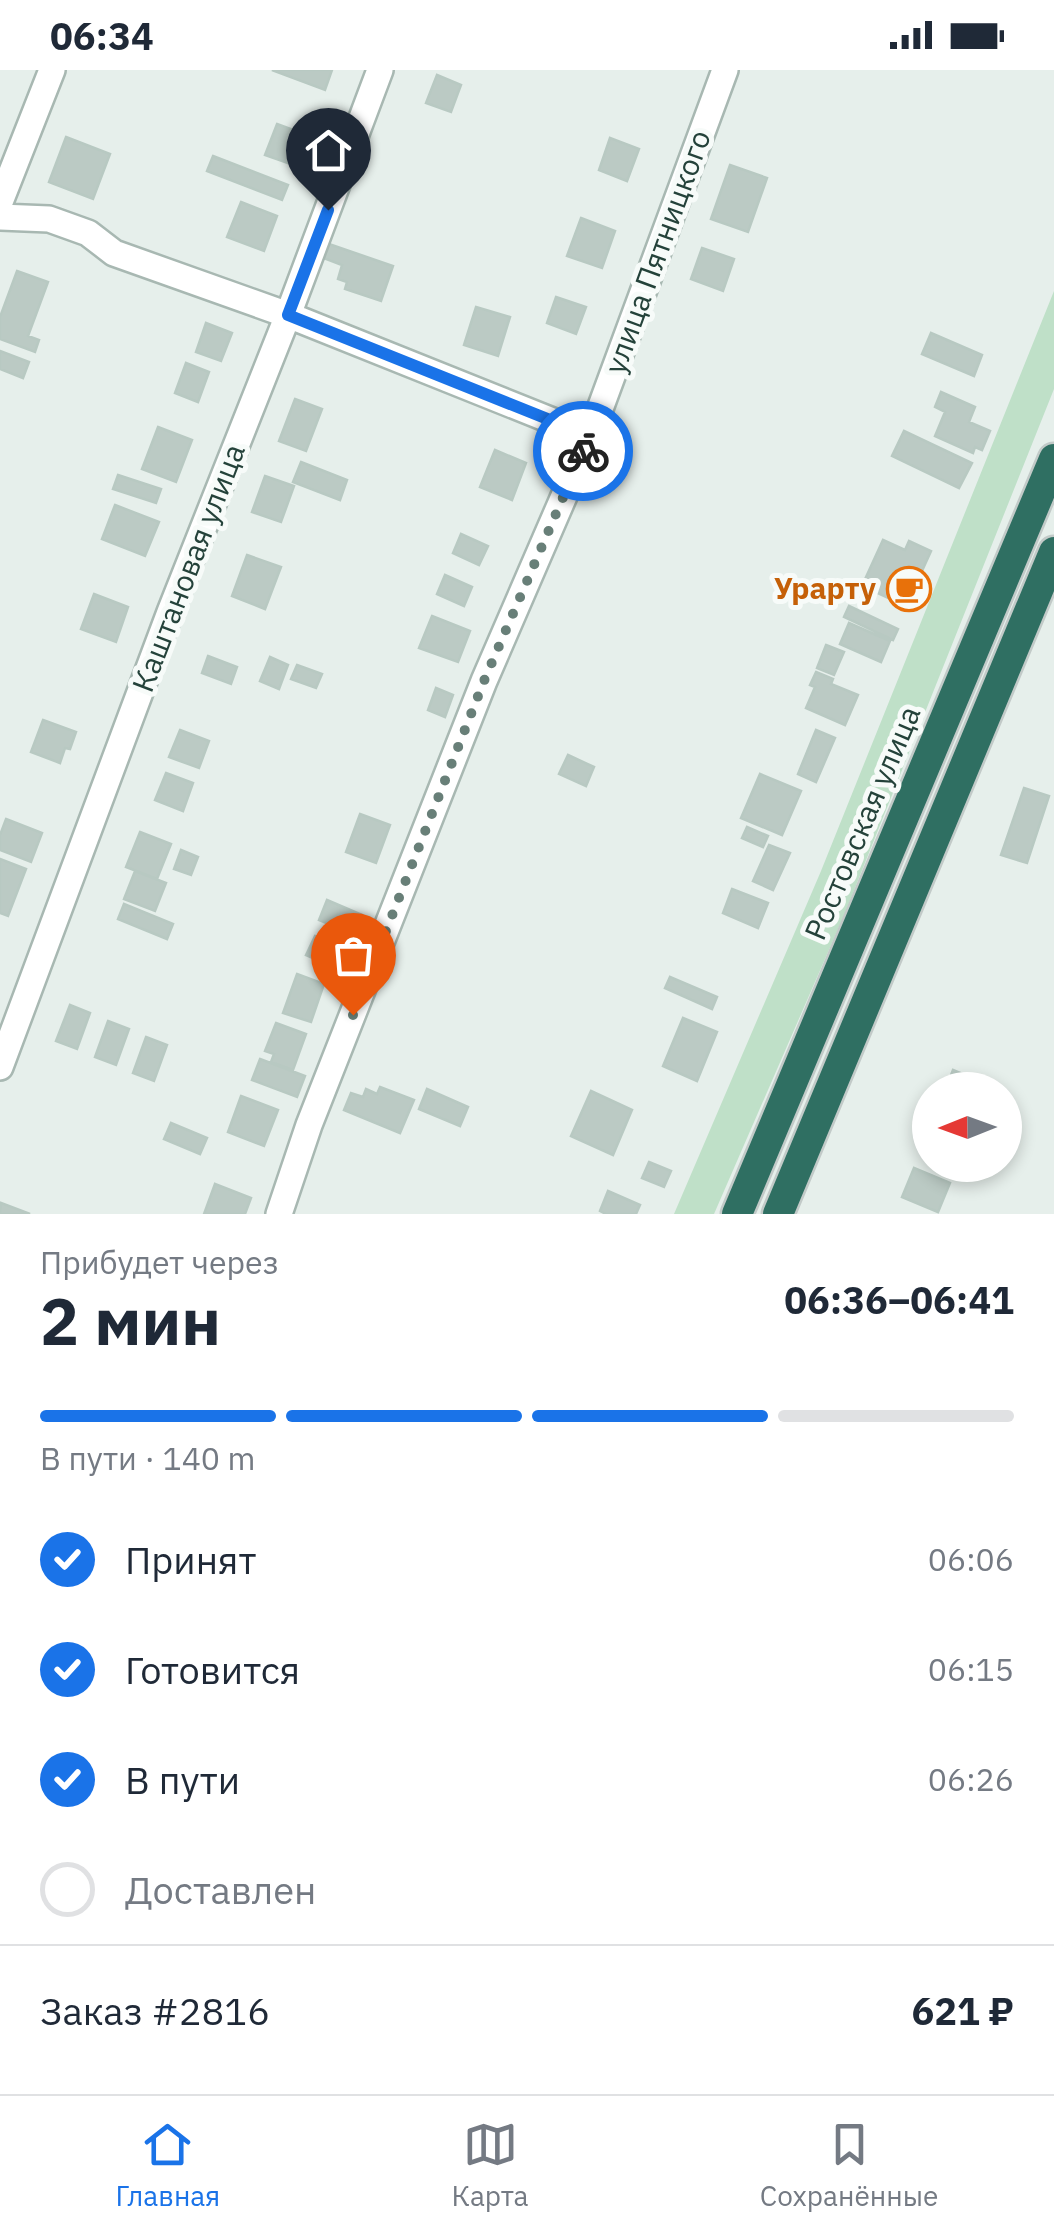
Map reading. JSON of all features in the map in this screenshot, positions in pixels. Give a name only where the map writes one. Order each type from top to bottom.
[{"type":"highway","name":"Ростовская улица","points":[[736,1214],[1054,459]]},
{"type":"highway","points":[[778,1214],[1054,552]]},
{"type":"street","points":[[0,202],[52,70]]},
{"type":"street","name":"Каштановая улица","points":[[0,1067],[163,630],[380,70]]},
{"type":"street","name":"улица Пятницкого","points":[[279,1214],[310,1125],[484,681],[590,436],[725,70]]},
{"type":"street","points":[[0,217],[49,219],[88,233],[114,253],[288,315],[590,436]]},
{"type":"green space","points":[[1054,291],[1054,389],[845,913],[714,1214],[674,1214],[821,871]]},
{"type":"building","points":[[272,70],[332,70],[325,90]]},
{"type":"building","points":[[437,75],[461,85],[451,112],[426,103]]},
{"type":"building","points":[[277,124],[307,135],[296,166],[265,155]]},
{"type":"building","points":[[66,137],[110,154],[93,199],[49,182]]},
{"type":"building","points":[[610,138],[639,149],[627,181],[599,170]]},
{"type":"building","points":[[213,156],[288,185],[282,200],[207,171]]},
{"type":"building","points":[[730,165],[767,178],[748,232],[711,219]]},
{"type":"building","points":[[241,202],[277,216],[264,251],[227,237]]},
{"type":"building","points":[[581,218],[615,231],[602,268],[567,256]]},
{"type":"building","points":[[326,243],[393,266],[381,301],[345,289],[347,282],[338,279],[342,265],[321,257]]},
{"type":"building","points":[[702,248],[734,259],[723,291],[691,279]]},
{"type":"building","points":[[17,271],[48,282],[28,336],[39,340],[35,352],[0,339],[0,317]]},
{"type":"building","points":[[556,297],[586,307],[576,334],[547,323]]},
{"type":"building","points":[[476,307],[510,317],[498,356],[464,345]]},
{"type":"building","points":[[206,323],[232,333],[221,361],[196,352]]},
{"type":"building","points":[[931,333],[982,355],[974,376],[922,354]]},
{"type":"building","points":[[0,351],[29,362],[23,378],[0,369]]},
{"type":"building","points":[[186,363],[209,372],[198,402],[175,393]]},
{"type":"building","points":[[941,392],[975,407],[969,422],[990,431],[982,450],[975,447],[973,453],[935,436],[945,412],[935,407]]},
{"type":"building","points":[[295,399],[322,409],[306,451],[279,441]]},
{"type":"building","points":[[158,427],[192,440],[176,482],[142,469]]},
{"type":"building","points":[[904,431],[972,463],[959,488],[892,456]]},
{"type":"building","points":[[495,450],[526,463],[512,500],[480,487]]},
{"type":"building","points":[[301,462],[347,480],[340,500],[293,482]]},
{"type":"building","points":[[118,475],[161,489],[156,503],[113,489]]},
{"type":"building","points":[[265,476],[294,486],[281,522],[252,512]]},
{"type":"building","points":[[115,505],[159,522],[145,556],[102,539]]},
{"type":"building","points":[[461,534],[488,546],[479,565],[453,553]]},
{"type":"building","points":[[883,540],[905,550],[909,541],[931,551],[906,606],[862,586]]},
{"type":"building","points":[[247,555],[281,567],[265,609],[232,596]]},
{"type":"building","points":[[445,575],[472,587],[464,606],[437,594]]},
{"type":"building","points":[[94,594],[128,607],[116,642],[81,629]]},
{"type":"building","points":[[849,606],[898,629],[893,640],[844,617]]},
{"type":"building","points":[[432,616],[470,631],[458,662],[419,648]]},
{"type":"building","points":[[849,623],[890,641],[881,662],[840,644]]},
{"type":"building","points":[[826,645],[844,652],[834,675],[817,668]]},
{"type":"building","points":[[208,656],[237,667],[231,684],[202,673]]},
{"type":"building","points":[[270,657],[288,665],[279,689],[260,681]]},
{"type":"building","points":[[297,665],[322,674],[316,688],[291,679]]},
{"type":"building","points":[[816,672],[833,679],[831,684],[858,695],[845,725],[806,708],[815,687],[810,685]]},
{"type":"building","points":[[436,688],[453,695],[445,717],[428,710]]},
{"type":"building","points":[[43,720],[76,732],[60,763],[31,752]]},
{"type":"building","points":[[180,730],[209,741],[199,768],[169,757]]},
{"type":"building","points":[[816,730],[835,738],[816,782],[798,774]]},
{"type":"building","points":[[568,755],[594,767],[586,786],[559,774]]},
{"type":"building","points":[[166,773],[193,783],[183,811],[155,800]]},
{"type":"building","points":[[760,774],[801,791],[782,835],[741,818]]},
{"type":"building","points":[[1024,788],[1049,796],[1027,863],[1001,855]]},
{"type":"building","points":[[360,814],[390,825],[376,863],[346,852]]},
{"type":"building","points":[[6,819],[42,833],[31,862],[0,850]]},
{"type":"building","points":[[747,827],[768,836],[763,847],[742,838]]},
{"type":"building","points":[[140,832],[171,844],[157,879],[126,867]]},
{"type":"building","points":[[769,845],[790,853],[773,890],[753,881]]},
{"type":"building","points":[[181,850],[198,857],[191,875],[174,869]]},
{"type":"building","points":[[0,859],[26,869],[8,916],[0,913]]},
{"type":"building","points":[[135,871],[166,883],[155,911],[124,899]]},
{"type":"building","points":[[732,889],[768,903],[758,928],[723,913]]},
{"type":"building","points":[[327,900],[362,915],[353,934],[319,920]]},
{"type":"building","points":[[124,904],[173,924],[167,939],[118,919]]},
{"type":"building","points":[[315,936],[349,950],[341,970],[306,955]]},
{"type":"building","points":[[297,974],[324,984],[311,1022],[283,1013]]},
{"type":"building","points":[[670,977],[717,997],[712,1009],[665,988]]},
{"type":"building","points":[[70,1005],[90,1013],[77,1049],[56,1041]]},
{"type":"building","points":[[683,1018],[717,1032],[697,1081],[663,1066]]},
{"type":"building","points":[[108,1021],[129,1029],[116,1065],[95,1057]]},
{"type":"building","points":[[276,1023],[306,1034],[293,1070],[271,1062],[274,1054],[265,1051]]},
{"type":"building","points":[[146,1037],[167,1045],[154,1081],[133,1073]]},
{"type":"building","points":[[260,1059],[305,1076],[297,1097],[252,1080]]},
{"type":"building","points":[[380,1087],[414,1100],[400,1133],[344,1110],[351,1093],[363,1097],[366,1089],[377,1094]]},
{"type":"building","points":[[427,1089],[468,1107],[460,1126],[419,1109]]},
{"type":"building","points":[[591,1091],[632,1110],[613,1155],[571,1136]]},
{"type":"building","points":[[241,1096],[278,1110],[264,1146],[228,1132]]},
{"type":"building","points":[[171,1123],[207,1138],[200,1154],[164,1139]]},
{"type":"building","points":[[649,1162],[671,1171],[664,1187],[642,1178]]},
{"type":"building","points":[[912,1173],[912,1182],[950,1183],[938,1212],[902,1197]]},
{"type":"building","points":[[215,1184],[251,1198],[245,1214],[204,1214]]},
{"type":"building","points":[[608,1191],[640,1205],[636,1214],[600,1211]]},
{"type":"building","points":[[1,1203],[30,1214],[0,1214]]},
{"type":"way so far","points":[[353,1015],[484,681],[583,451]]},
{"type":"place","name":"Урарту","points":[[909,589]]},
{"type":"route","points":[[328,210],[288,315],[590,436],[583,451]]}]
